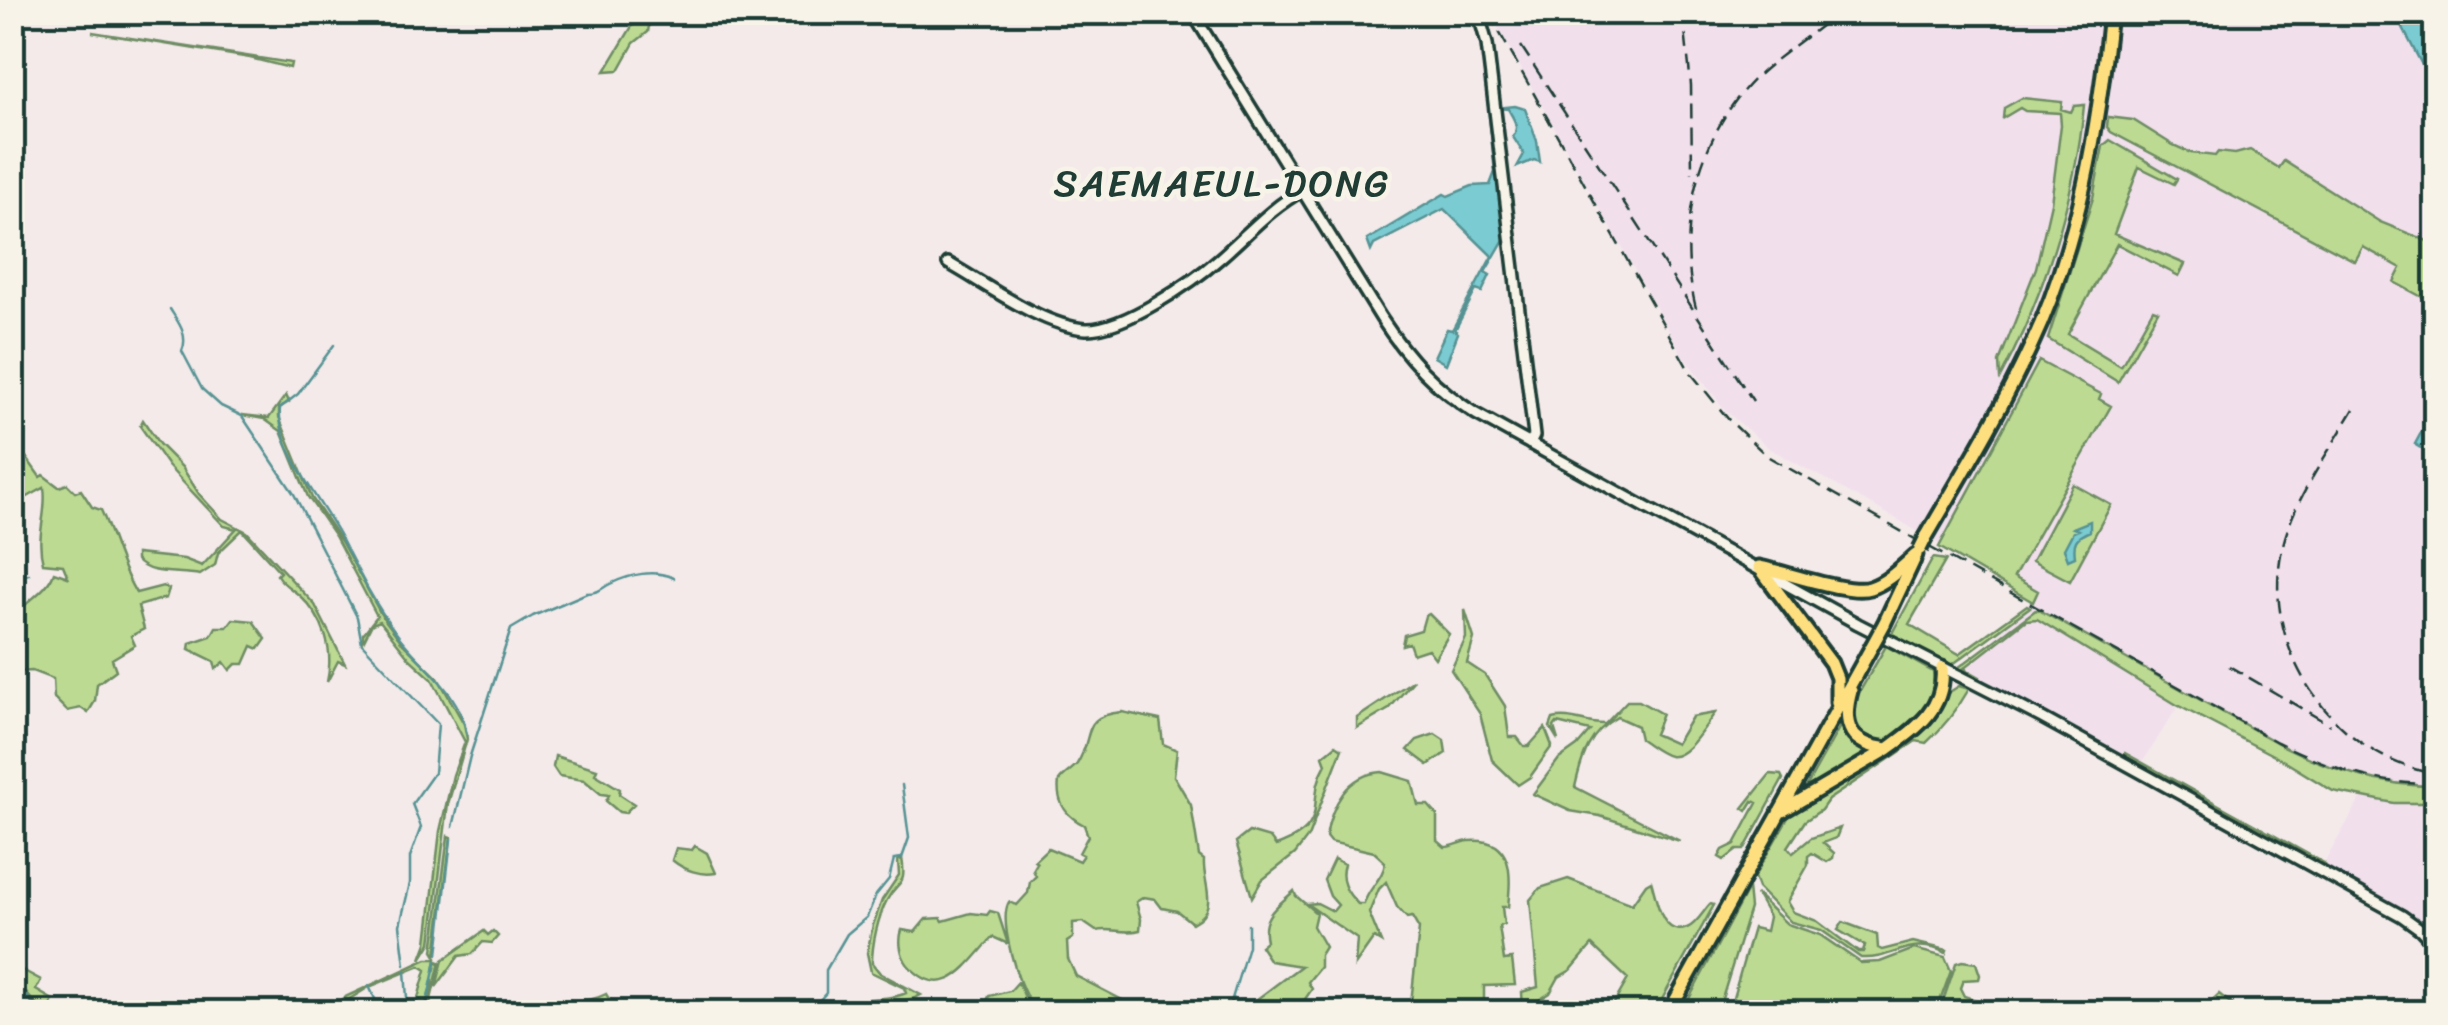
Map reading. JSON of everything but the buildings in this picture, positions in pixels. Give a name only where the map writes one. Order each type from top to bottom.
[{"type":"highway","points":[[1669,1012],[1856,676],[1921,547],[2024,362],[2052,294],[2086,176],[2110,12]]},
{"type":"highway","points":[[1759,567],[1865,590],[1884,582],[1921,547]]},
{"type":"highway","points":[[1759,567],[1831,663],[1838,706]]},
{"type":"highway","points":[[1779,813],[1888,749],[1931,712],[1944,669]]},
{"type":"highway","points":[[1856,676],[1847,706],[1850,730],[1866,746],[1888,749]]},
{"type":"street","points":[[1192,12],[1410,360],[1455,401],[2402,916],[2436,946]]},
{"type":"street","points":[[1478,12],[1487,44],[1534,436],[1530,444]]},
{"type":"street","points":[[948,263],[1050,319],[1094,328],[1146,308],[1178,290],[1226,254],[1268,213],[1303,190]]},
{"type":"shaded area","points":[[1490,13],[2395,13],[2436,88],[2435,944],[2400,911],[2322,867],[2361,798],[2333,791],[2178,706],[2142,763],[1963,668],[2032,601],[1769,448],[1727,412],[1684,357]]},
{"type":"green space","points":[[640,13],[651,13],[648,32],[634,43],[619,70],[605,71]]},
{"type":"green space","points":[[92,32],[291,63],[290,68]]},
{"type":"green space","points":[[2022,98],[2062,102],[2061,109],[2071,112],[2074,106],[2084,105],[2074,175],[2055,246],[2030,315],[2000,378],[1999,362],[2036,268],[2051,203],[2061,125],[2060,113],[2020,108],[2003,118],[2004,108]]},
{"type":"green space","points":[[2108,117],[2133,120],[2191,153],[2215,156],[2218,152],[2235,154],[2250,150],[2279,168],[2284,161],[2380,222],[2435,244],[2435,304],[2394,282],[2401,268],[2363,247],[2355,261],[2111,132]]},
{"type":"green space","points":[[2110,140],[2177,179],[2174,184],[2139,167],[2114,234],[2185,264],[2179,276],[2117,244],[2068,334],[2121,366],[2153,309],[2158,311],[2118,382],[2048,339],[2093,198],[2103,146]]},
{"type":"green space","points":[[2039,361],[2101,394],[2099,399],[2111,406],[2014,577],[2038,591],[2033,602],[1939,547]]},
{"type":"green space","points":[[286,395],[289,402],[279,408],[279,417],[312,498],[341,541],[382,616],[403,644],[438,678],[464,724],[467,739],[448,804],[431,943],[421,959],[427,943],[440,831],[465,742],[432,679],[410,659],[380,621],[372,624],[362,644],[363,634],[377,616],[335,536],[308,497],[281,431],[264,419],[242,415],[269,418]]},
{"type":"green space","points":[[143,420],[222,519],[247,532],[315,605],[345,664],[338,661],[327,682],[328,647],[316,615],[281,581],[277,575],[280,572],[242,530],[218,553],[215,565],[200,575],[157,571],[136,560],[136,554],[184,559],[202,566],[236,529],[224,526],[168,466],[140,426]]},
{"type":"green space","points":[[12,437],[40,477],[43,475],[59,487],[67,484],[75,492],[81,490],[92,507],[101,510],[136,593],[163,586],[169,589],[166,598],[138,606],[144,629],[131,636],[135,645],[112,659],[116,670],[97,684],[95,701],[88,713],[81,708],[67,711],[54,698],[53,679],[32,671],[19,672],[15,665],[12,619],[47,585],[54,572],[68,577],[63,565],[43,563],[40,543],[44,488],[13,505]]},
{"type":"green space","points":[[2073,484],[2111,505],[2070,581],[2032,561]]},
{"type":"green space","points":[[1933,558],[1946,560],[1909,624],[1959,654],[2027,605],[2030,607],[1949,667],[1891,635]]},
{"type":"green space","points":[[2037,609],[2283,746],[2357,775],[2435,786],[2435,803],[2394,803],[2333,791],[2177,705],[2037,619],[2026,620],[1964,668],[1980,677],[1978,682],[1955,670]]},
{"type":"green space","points":[[1465,610],[1474,638],[1467,663],[1485,675],[1505,706],[1509,737],[1517,737],[1529,746],[1545,728],[1552,746],[1530,777],[1518,785],[1492,760],[1480,714],[1451,670],[1466,638]]},
{"type":"green space","points":[[1429,614],[1449,634],[1435,658],[1428,649],[1413,654],[1409,643],[1402,645],[1404,635],[1421,630]]},
{"type":"green space","points":[[233,619],[253,621],[266,639],[259,649],[252,646],[244,664],[236,664],[230,670],[224,662],[216,669],[214,661],[189,649],[190,643],[211,636],[216,627],[227,627]]},
{"type":"green space","points":[[1886,646],[1933,672],[1934,684],[1928,707],[1921,716],[1882,745],[1858,735],[1849,710]]},
{"type":"green space","points":[[1414,680],[1389,709],[1357,728],[1357,718]]},
{"type":"green space","points":[[1959,686],[1969,689],[1933,737],[1926,743],[1916,741],[1828,800],[1805,821],[1788,847],[1793,853],[1811,838],[1840,828],[1836,838],[1823,843],[1834,853],[1833,858],[1827,862],[1812,853],[1808,856],[1808,865],[1787,902],[1793,912],[1817,921],[1858,952],[1863,952],[1865,946],[1838,930],[1843,922],[1877,935],[1878,948],[1882,950],[1913,942],[1947,950],[1946,953],[1922,946],[1861,958],[1821,930],[1791,922],[1758,888],[1754,877],[1793,809],[1918,734],[1945,695]]},
{"type":"green space","points":[[1627,701],[1639,701],[1662,714],[1654,734],[1676,744],[1692,717],[1715,713],[1689,747],[1676,756],[1658,751],[1640,739],[1637,726],[1617,717],[1588,746],[1575,787],[1680,841],[1600,816],[1570,811],[1533,794],[1559,759],[1590,731],[1557,723],[1554,727],[1558,740],[1550,727],[1553,719],[1605,724]]},
{"type":"green space","points":[[1122,712],[1160,720],[1163,744],[1177,750],[1174,776],[1191,805],[1199,856],[1204,860],[1206,910],[1192,923],[1177,911],[1162,908],[1155,899],[1144,897],[1136,902],[1140,930],[1096,931],[1083,922],[1073,923],[1073,938],[1067,942],[1068,959],[1076,976],[1126,1002],[1130,1012],[1044,1012],[1031,1002],[1042,1012],[983,1012],[989,996],[1010,991],[1018,982],[1030,1002],[1011,953],[1006,911],[1009,902],[1017,905],[1028,893],[1036,876],[1034,861],[1048,848],[1079,861],[1083,855],[1079,853],[1088,836],[1084,825],[1064,808],[1059,781],[1077,764],[1094,723],[1108,714]]},
{"type":"green space","points":[[1844,719],[1872,756],[1799,800]]},
{"type":"green space","points":[[1435,734],[1444,740],[1446,753],[1428,765],[1408,750],[1417,740]]},
{"type":"green space","points":[[1336,745],[1342,749],[1308,837],[1295,854],[1262,880],[1252,897],[1236,842],[1249,832],[1270,838],[1276,846],[1305,829],[1312,821],[1326,764],[1323,756]]},
{"type":"green space","points":[[2125,753],[2324,863],[2322,867],[2121,759]]},
{"type":"green space","points":[[555,756],[597,769],[595,774],[620,789],[619,794],[634,804],[625,813],[619,812],[606,801],[609,795],[601,794],[584,780],[559,776],[553,767]]},
{"type":"green space","points":[[1382,772],[1412,781],[1418,805],[1428,805],[1437,815],[1437,840],[1445,847],[1484,841],[1495,845],[1507,861],[1508,907],[1502,907],[1504,924],[1499,926],[1504,960],[1512,959],[1515,985],[1484,986],[1484,1012],[1410,1012],[1419,929],[1412,917],[1407,918],[1397,907],[1386,882],[1369,913],[1381,942],[1374,938],[1355,965],[1357,939],[1307,904],[1317,903],[1333,911],[1338,905],[1324,880],[1334,859],[1344,864],[1345,886],[1358,904],[1364,904],[1382,873],[1385,862],[1374,852],[1330,842],[1326,837],[1337,803],[1350,785]]},
{"type":"green space","points":[[1770,774],[1781,775],[1783,779],[1744,850],[1737,850],[1724,860],[1719,857],[1723,850],[1735,844],[1757,803],[1753,801],[1747,811],[1743,808]]},
{"type":"green space","points":[[448,836],[451,837],[436,956],[433,951]]},
{"type":"green space","points":[[695,846],[707,853],[716,873],[693,871],[672,860],[676,848],[692,850]]},
{"type":"green space","points":[[902,858],[902,879],[881,914],[872,963],[880,973],[921,995],[907,1000],[870,1002],[839,1012],[855,1002],[906,993],[904,988],[871,972],[867,953],[882,900],[899,875],[898,861]]},
{"type":"green space","points":[[1568,879],[1632,904],[1651,881],[1661,914],[1678,930],[1690,926],[1710,904],[1714,905],[1655,1012],[1609,1012],[1628,979],[1592,945],[1571,970],[1559,977],[1550,993],[1523,1010],[1522,992],[1538,987],[1530,900],[1540,888]]},
{"type":"green space","points":[[1748,888],[1750,908],[1721,1002],[1709,1012],[1682,1012]]},
{"type":"green space","points":[[1294,891],[1316,913],[1313,926],[1325,947],[1320,967],[1308,982],[1312,989],[1301,1005],[1305,1012],[1250,1012],[1257,999],[1301,966],[1270,961],[1260,946],[1266,941],[1268,918]]},
{"type":"green space","points":[[1756,894],[1787,924],[1820,935],[1861,963],[1880,962],[1914,949],[1945,957],[1951,971],[1936,1012],[1729,1012],[1753,928],[1766,931],[1769,917]]},
{"type":"green space","points":[[990,911],[998,913],[1008,944],[993,937],[965,968],[945,981],[921,977],[908,965],[900,944],[902,930],[915,932],[926,919],[943,921],[971,913],[987,915]]},
{"type":"green space","points":[[484,931],[488,935],[493,931],[498,936],[492,943],[483,942],[472,954],[459,956],[436,987],[443,960]]},
{"type":"green space","points":[[427,959],[436,959],[434,972],[437,961],[440,962],[428,1012],[433,979],[424,1012],[414,1012],[426,970],[420,966],[369,987],[329,1012],[343,998]]},
{"type":"green space","points":[[1956,963],[1976,963],[1979,979],[1963,980],[1960,988],[1964,996],[1976,1000],[1962,1012],[1946,1012],[1944,998]]},
{"type":"green space","points":[[13,965],[41,980],[36,990],[53,1000],[49,1009],[54,1012],[42,1012],[13,977]]},
{"type":"green space","points":[[606,994],[611,1002],[599,1001],[593,1012],[552,1012],[542,1001],[545,998],[576,1002]]},
{"type":"green space","points":[[2219,994],[2233,1005],[2228,1012],[2184,1012],[2201,1011]]},
{"type":"green space","points":[[2160,1004],[2184,1012],[2142,1012]]},
{"type":"water","points":[[1473,13],[1483,50],[1505,238],[1485,272],[1490,275],[1482,292],[1476,290],[1455,330],[1458,333],[1446,364],[1434,357],[1492,256],[1444,209],[1374,245],[1371,251],[1367,240],[1444,194],[1490,185],[1495,172],[1482,50]]},
{"type":"water","points":[[2395,13],[2435,13],[2435,88],[2432,84]]},
{"type":"water","points":[[1497,108],[1525,109],[1540,162],[1534,160],[1517,167],[1524,154],[1513,137],[1515,122],[1508,109]]},
{"type":"water","points":[[2435,407],[2435,456],[2415,444]]},
{"type":"water","points":[[2090,521],[2090,531],[2078,538],[2075,557],[2068,560],[2064,549],[2078,530],[2073,528]]},
{"type":"waterway","points":[[170,309],[183,334],[182,351],[202,389],[221,406],[242,416],[294,494],[357,617],[362,644],[438,724],[434,773],[412,804],[421,827],[410,857],[410,883],[400,925],[405,965]]},
{"type":"waterway","points":[[334,345],[298,394],[280,408],[286,441],[374,600],[397,634],[457,705],[467,735]]},
{"type":"waterway","points":[[453,827],[470,756],[511,629],[626,578],[650,573],[674,578]]},
{"type":"waterway","points":[[12,577],[29,574]]},
{"type":"waterway","points":[[809,1012],[826,993],[826,970],[847,934],[867,917],[876,895],[889,879],[894,859],[902,858],[909,838],[902,785]]},
{"type":"waterway","points":[[438,954],[451,839]]},
{"type":"waterway","points":[[1228,1012],[1248,946],[1248,924]]},
{"type":"waterway","points":[[425,1012],[436,961]]},
{"type":"waterway","points":[[405,971],[408,1012]]},
{"type":"waterway","points":[[12,979],[40,1012]]},
{"type":"waterway","points":[[369,986],[381,1012]]},
{"type":"railway","points":[[1488,12],[1690,372],[1729,420],[1767,456],[2277,742],[2354,773],[2394,782],[2436,783]]},
{"type":"railway","points":[[1683,12],[1691,85],[1692,173]]},
{"type":"railway","points":[[1696,308],[1688,243],[1691,210],[1709,147],[1742,92],[1838,12]]},
{"type":"railway","points":[[1521,46],[1753,401]]},
{"type":"railway","points":[[2354,409],[2304,492],[2288,527],[2278,583],[2282,621],[2293,657],[2311,691],[2335,721],[2365,745],[2399,763],[2436,774]]},
{"type":"railway","points":[[2229,666],[2330,725]]},
{"type":"district","name":"SAEMAEUL-DONG","points":[[1222,183]]}]
